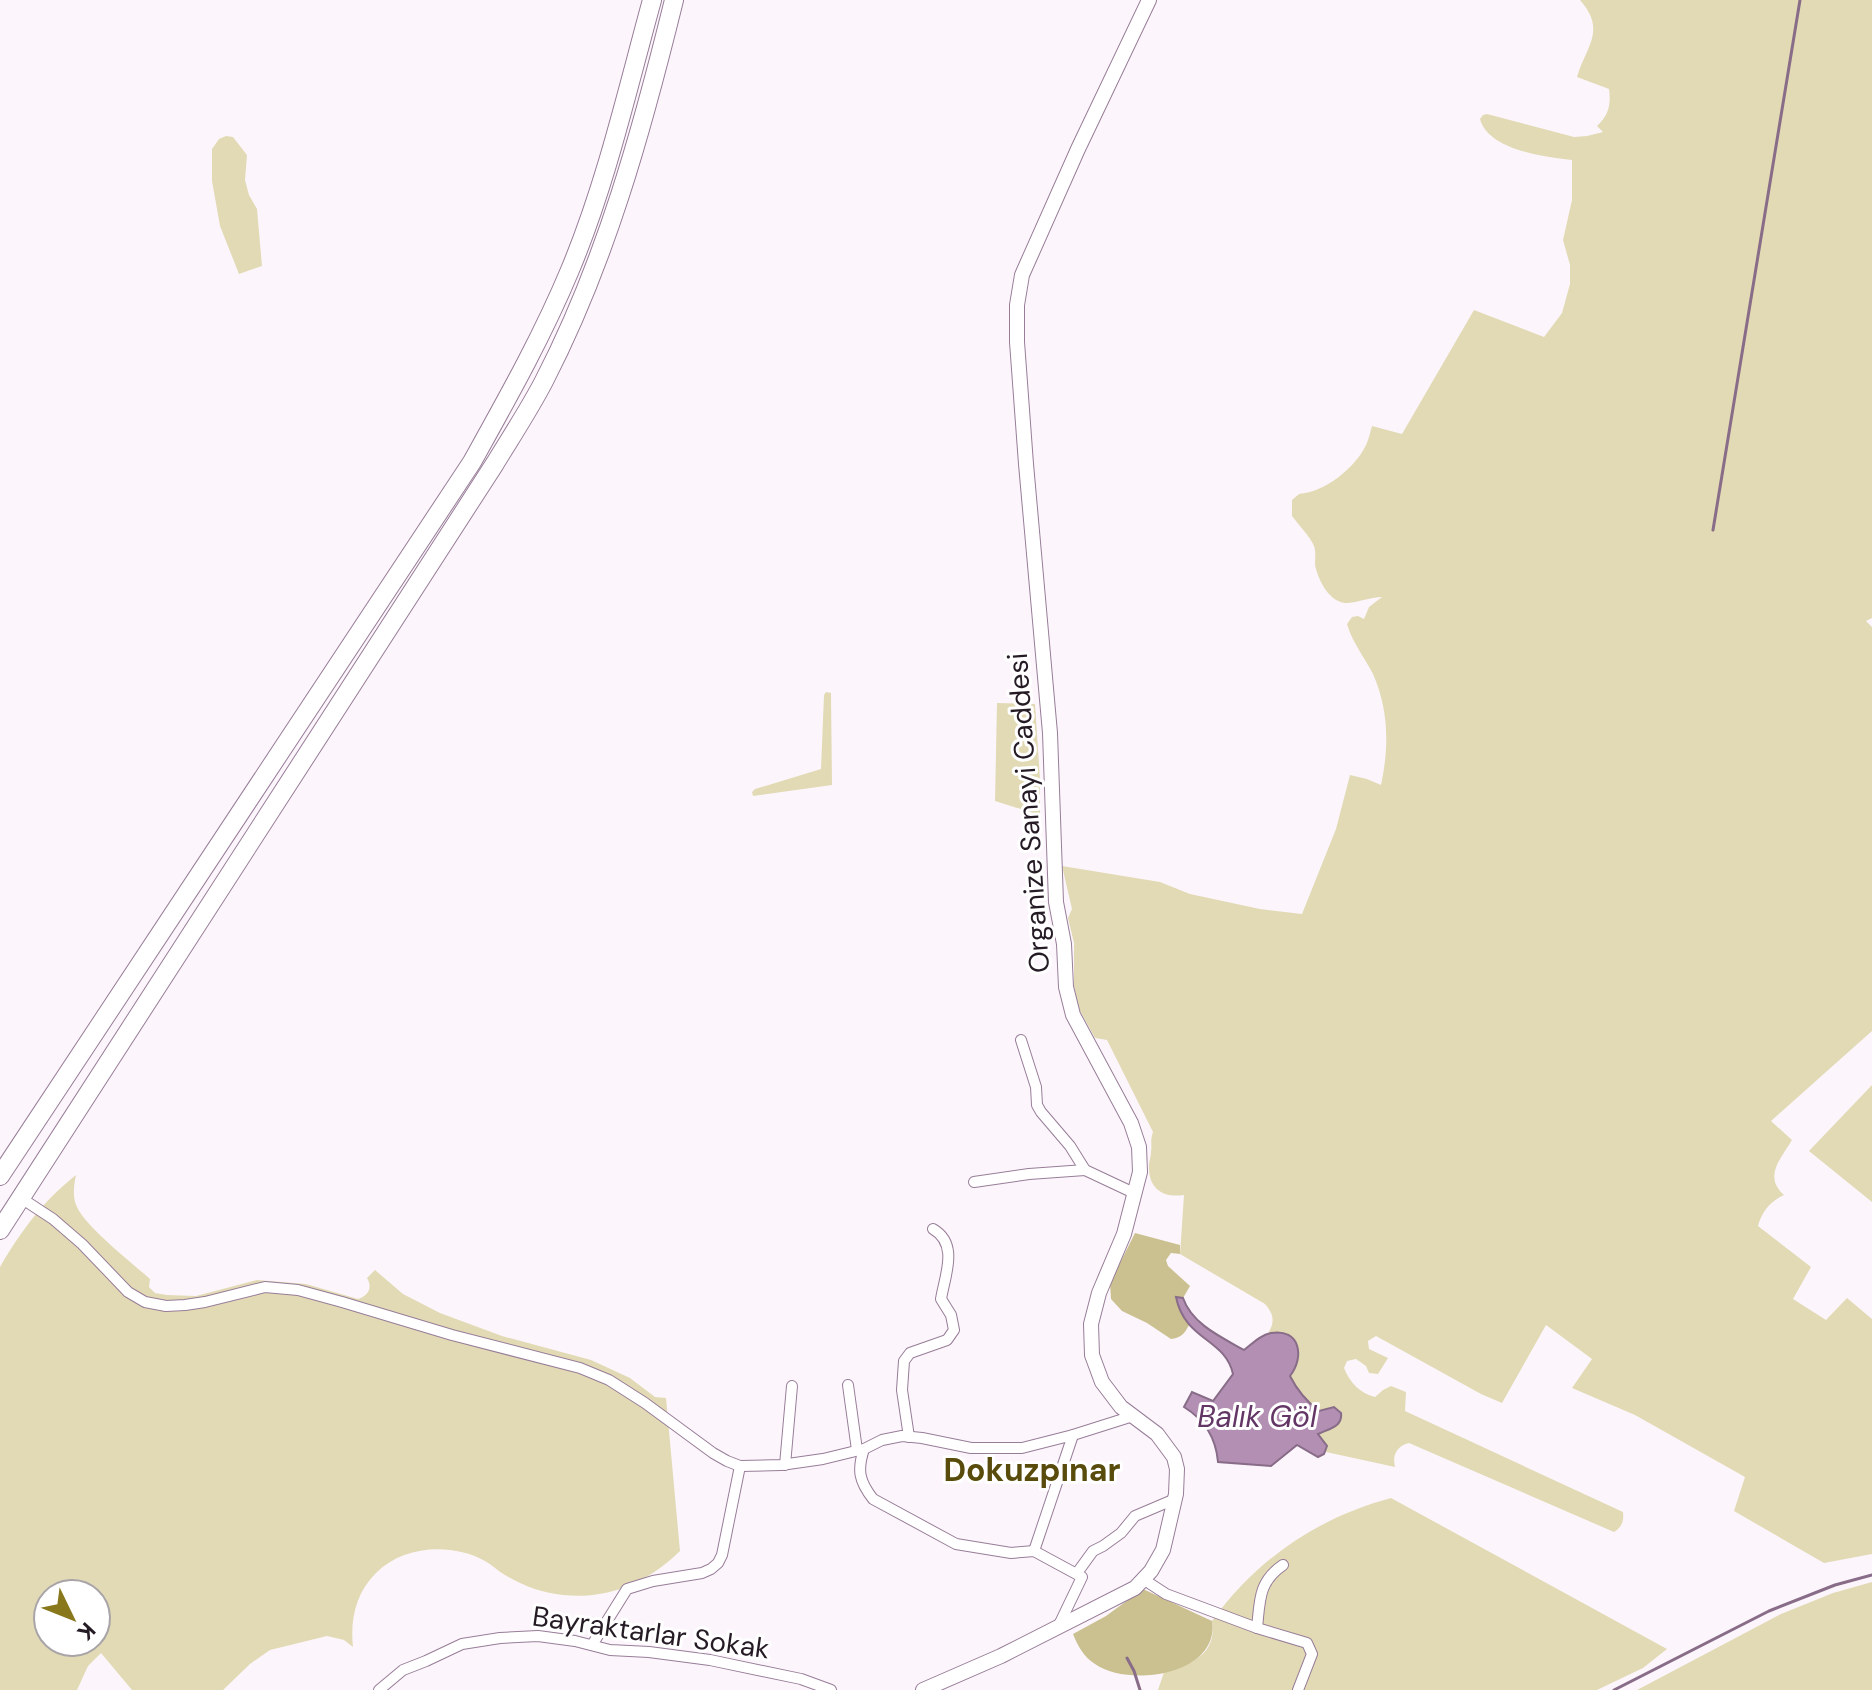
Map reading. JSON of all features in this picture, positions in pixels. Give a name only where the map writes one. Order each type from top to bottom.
[{"type":"highway","points":[[0,1176],[472,462],[523,370],[570,269],[602,180],[652,0]]},
{"type":"highway","points":[[0,1230],[494,465],[544,382],[589,282],[625,181],[674,0]]},
{"type":"street","name":"Organize Sanayi Caddesi","points":[[923,1690],[1001,1656],[1135,1588],[1151,1571],[1163,1550],[1175,1499],[1177,1469],[1174,1457],[1157,1434],[1121,1407],[1102,1382],[1092,1355],[1091,1324],[1099,1293],[1124,1234],[1140,1172],[1139,1147],[1131,1123],[1073,1015],[1066,987],[1064,944],[1056,902],[1050,733],[1017,342],[1017,305],[1022,275],[1149,0]]},
{"type":"street","points":[[1021,1040],[1036,1087],[1037,1105],[1085,1170]]},
{"type":"street","points":[[974,1182],[1085,1170],[1134,1193]]},
{"type":"street","points":[[21,1198],[53,1219],[128,1292],[145,1302],[166,1306],[185,1305],[265,1287],[298,1290],[342,1302],[452,1335],[580,1368],[609,1380],[713,1453],[740,1466],[785,1465],[823,1459],[882,1440],[909,1437],[971,1448],[1022,1448],[1133,1416]]},
{"type":"street","points":[[909,1437],[902,1390],[904,1361],[910,1353],[947,1340],[954,1330],[951,1315],[941,1299],[948,1244],[933,1229]]},
{"type":"street","points":[[848,1385],[860,1449],[860,1476],[864,1488],[873,1499],[956,1544],[1011,1553],[1034,1551],[1077,1573],[1082,1577],[1058,1627]]},
{"type":"street","points":[[785,1465],[792,1386]]},
{"type":"street","points":[[1034,1551],[1073,1435]]},
{"type":"street","points":[[592,1645],[627,1589],[702,1573],[718,1563],[740,1466]]},
{"type":"street","points":[[1077,1573],[1093,1551],[1121,1533],[1135,1516],[1175,1499]]},
{"type":"street","points":[[1257,1628],[1265,1581],[1283,1565]]},
{"type":"street","points":[[1143,1579],[1166,1594],[1310,1646],[1312,1654],[1298,1690]]},
{"type":"street","name":"Bayraktarlar Sokak","points":[[379,1690],[403,1670],[462,1644],[538,1636],[610,1650],[710,1660],[801,1679],[831,1690]]},
{"type":"shaded area","points":[[1580,0],[1872,0],[1872,618],[1866,621],[1872,627],[1872,1031],[1771,1121],[1792,1140],[1774,1174],[1778,1188],[1784,1195],[1768,1207],[1758,1226],[1811,1267],[1793,1299],[1826,1320],[1847,1298],[1872,1319],[1872,1554],[1824,1563],[1734,1511],[1745,1477],[1635,1415],[1572,1388],[1592,1359],[1546,1325],[1502,1403],[1376,1336],[1368,1341],[1369,1349],[1388,1358],[1378,1374],[1369,1373],[1366,1366],[1356,1359],[1347,1361],[1344,1368],[1352,1383],[1365,1393],[1375,1397],[1391,1386],[1406,1392],[1405,1411],[1623,1512],[1622,1524],[1614,1532],[1409,1443],[1396,1452],[1395,1467],[1326,1452],[1327,1446],[1317,1434],[1341,1419],[1339,1410],[1318,1410],[1301,1395],[1290,1376],[1294,1372],[1286,1335],[1268,1333],[1272,1315],[1268,1308],[1180,1254],[1184,1195],[1163,1193],[1154,1186],[1149,1173],[1153,1132],[1107,1040],[1095,1038],[1079,1009],[1074,986],[1074,943],[1068,918],[1072,909],[1062,866],[1160,882],[1190,894],[1260,909],[1302,914],[1336,829],[1350,775],[1381,785],[1386,743],[1385,715],[1373,674],[1347,624],[1352,617],[1364,619],[1369,607],[1382,597],[1345,603],[1329,594],[1316,571],[1314,546],[1292,516],[1292,500],[1299,494],[1329,484],[1347,470],[1361,454],[1372,426],[1402,434],[1474,310],[1544,337],[1562,313],[1570,284],[1570,265],[1563,240],[1572,200],[1572,160],[1533,154],[1506,145],[1485,130],[1480,119],[1487,114],[1574,137],[1603,132],[1597,126],[1608,109],[1609,89],[1577,77],[1593,30],[1588,11]]},
{"type":"shaded area","points":[[233,137],[247,155],[245,180],[257,209],[262,266],[239,274],[220,226],[212,181],[212,149],[219,139]]},
{"type":"shaded area","points":[[826,692],[831,693],[832,785],[753,796],[755,789],[821,769]]},
{"type":"shaded area","points":[[997,703],[1035,704],[1040,815],[995,801]]},
{"type":"shaded area","points":[[1872,1085],[1872,1202],[1809,1151]]},
{"type":"shaded area","points":[[76,1175],[74,1199],[82,1215],[150,1279],[149,1287],[155,1293],[196,1296],[257,1280],[306,1284],[358,1299],[368,1291],[370,1285],[367,1278],[375,1270],[403,1294],[440,1313],[502,1336],[591,1360],[630,1378],[655,1397],[666,1398],[680,1551],[641,1580],[612,1591],[580,1596],[533,1588],[512,1579],[485,1561],[458,1551],[414,1552],[387,1564],[369,1581],[359,1598],[354,1617],[353,1647],[344,1640],[327,1636],[270,1650],[223,1690],[132,1690],[105,1658],[112,1658],[112,1578],[32,1578],[32,1658],[96,1658],[88,1666],[77,1690],[0,1690],[0,1267],[16,1241],[53,1195]]},
{"type":"shaded area","points":[[1135,1233],[1180,1245],[1180,1254],[1171,1253],[1166,1260],[1168,1266],[1190,1286],[1183,1298],[1176,1298],[1189,1325],[1177,1338],[1171,1339],[1122,1311],[1111,1299],[1110,1283]]},
{"type":"shaded area","points":[[1391,1498],[1667,1649],[1643,1668],[1597,1690],[1158,1690],[1164,1672],[1192,1661],[1206,1650],[1212,1633],[1212,1621],[1269,1560],[1314,1529],[1364,1506]]},
{"type":"shaded area","points":[[1872,1582],[1872,1690],[1637,1690],[1781,1614],[1833,1593]]},
{"type":"shaded area","points":[[1143,1589],[1212,1621],[1211,1639],[1202,1654],[1187,1665],[1149,1675],[1129,1675],[1095,1664],[1081,1650],[1073,1634],[1106,1616]]},
{"type":"water","name":"Balık Göl","points":[[1176,1297],[1183,1298],[1193,1315],[1208,1329],[1244,1350],[1271,1333],[1281,1333],[1294,1339],[1298,1353],[1290,1376],[1296,1386],[1319,1411],[1334,1407],[1341,1413],[1337,1424],[1318,1434],[1327,1446],[1324,1454],[1318,1457],[1297,1445],[1271,1466],[1218,1462],[1208,1430],[1184,1407],[1192,1392],[1213,1401],[1233,1374],[1222,1353],[1188,1323]]},
{"type":"waterway","points":[[1713,530],[1800,0]]},
{"type":"waterway","points":[[1614,1690],[1769,1611],[1835,1585],[1872,1575]]},
{"type":"waterway","points":[[1127,1658],[1140,1690]]},
{"type":"district","name":"Dokuzpınar","points":[[1032,1470]]}]
